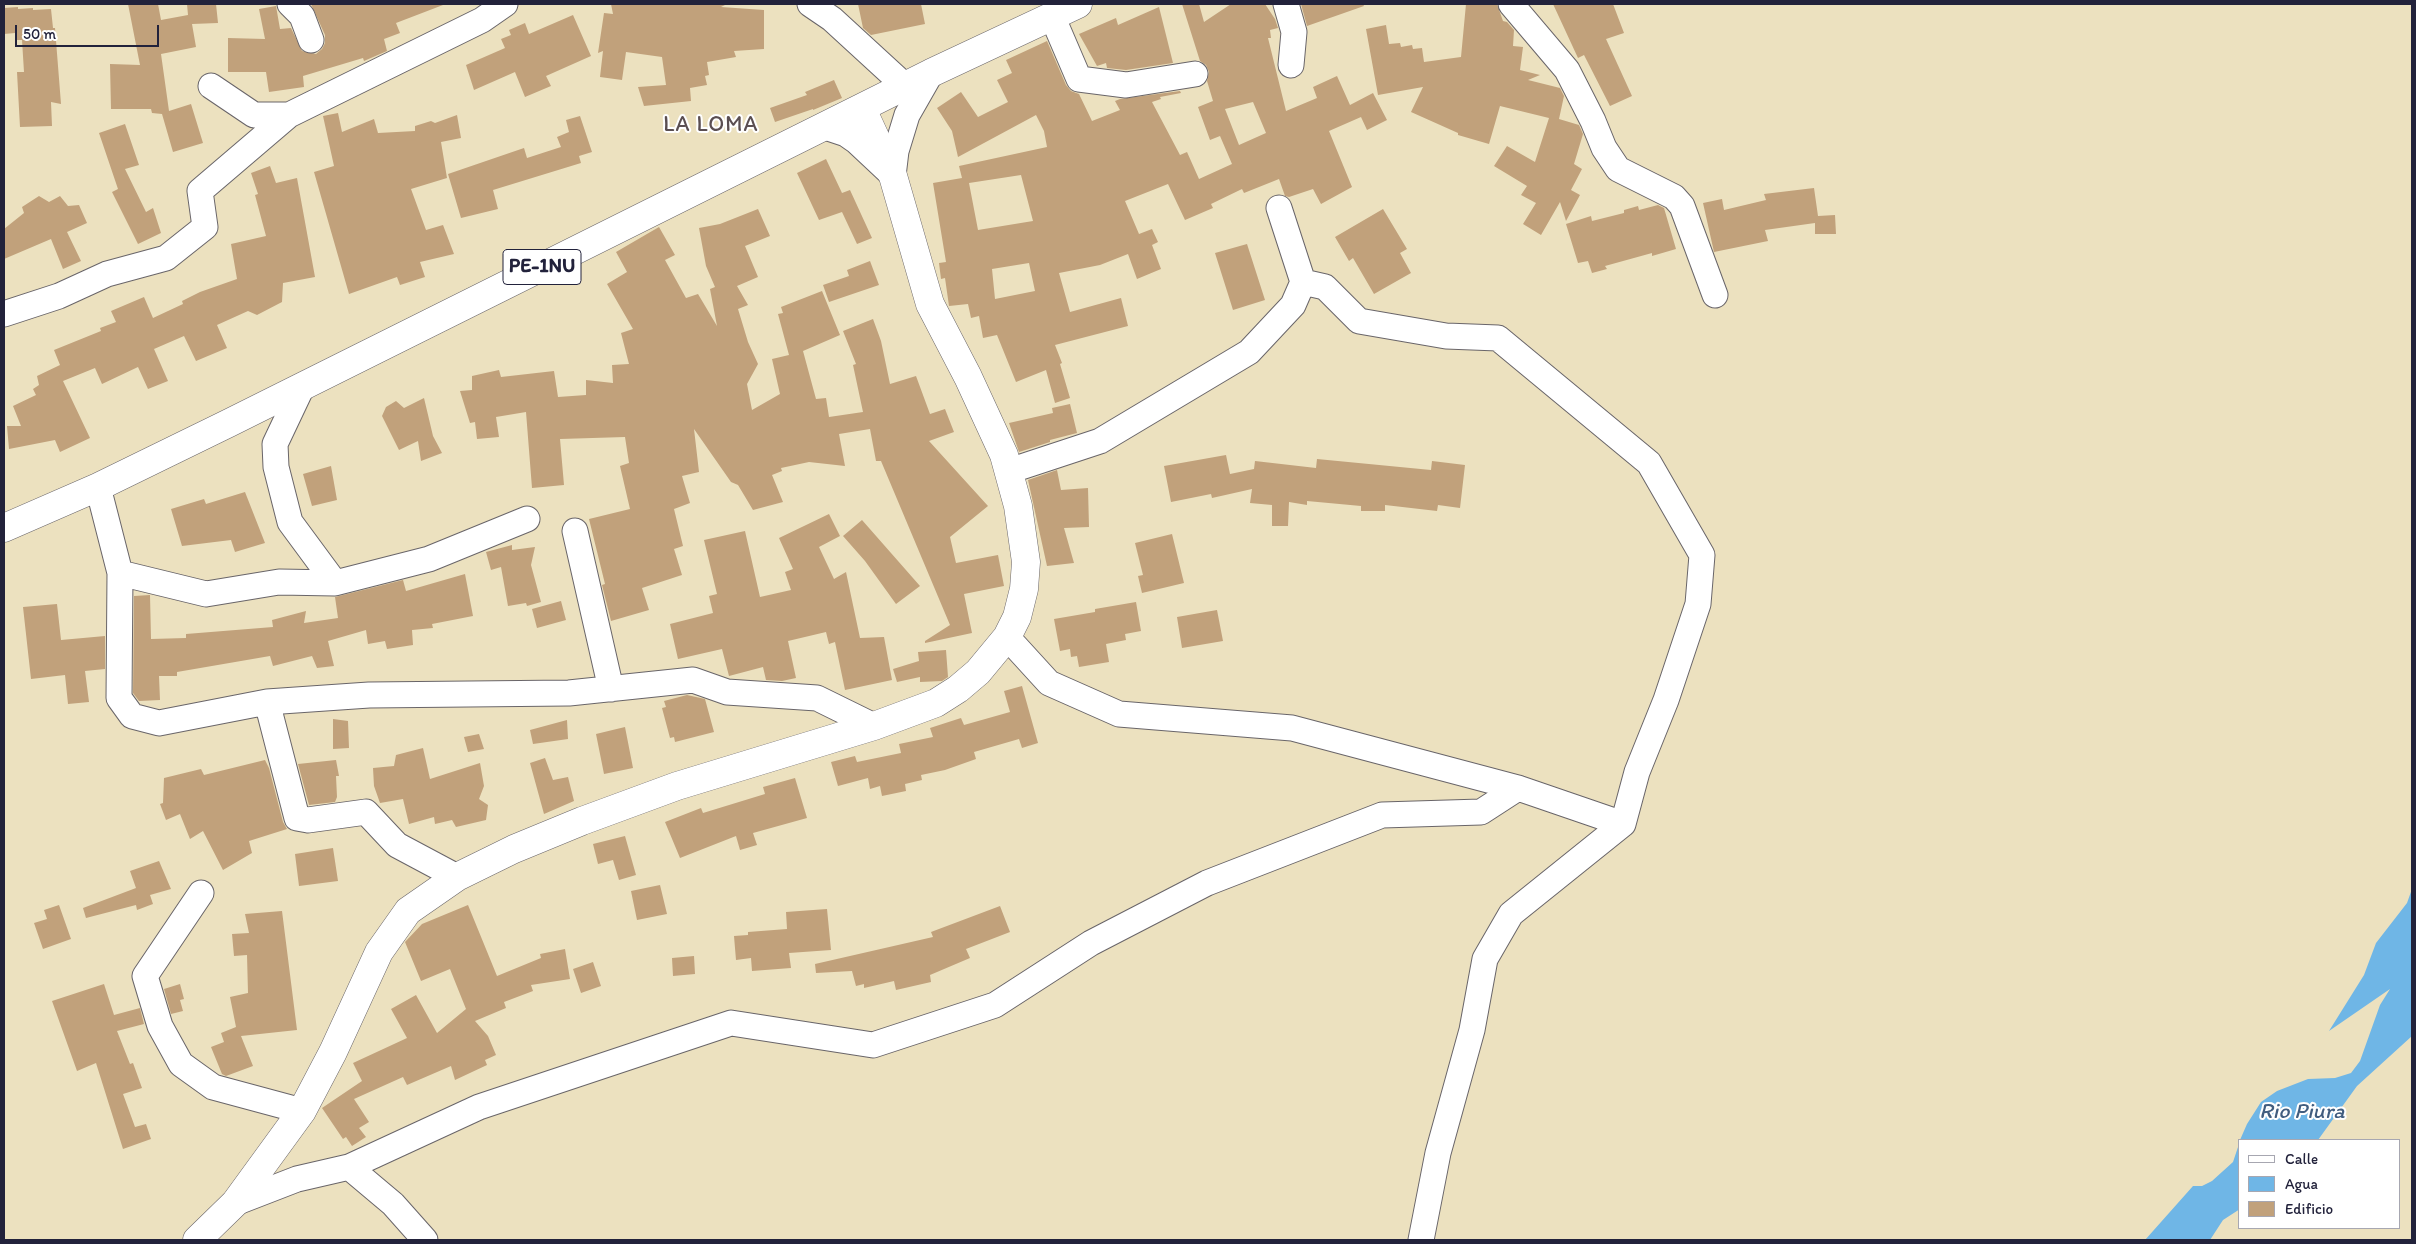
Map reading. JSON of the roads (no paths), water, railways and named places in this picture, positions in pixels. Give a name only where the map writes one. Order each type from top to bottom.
[{"type":"main road","name":"PE-1NU","points":[[4,528],[98,487],[905,86],[1078,4]]},
{"type":"main road","points":[[198,1240],[235,1203],[302,1111],[333,1052],[379,952],[408,911],[457,877],[582,821],[669,789],[874,726],[936,703],[958,689],[995,655],[1007,637],[1017,617],[1024,589],[1026,562],[1018,506],[1009,471],[1004,455],[968,377],[930,304],[893,176],[862,109]]},
{"type":"street","points":[[290,4],[302,16],[311,40]]},
{"type":"street","points":[[4,314],[59,296],[107,274],[166,258],[205,227],[200,191],[289,115],[482,20],[505,4]]},
{"type":"street","points":[[810,4],[832,19],[905,86]]},
{"type":"street","points":[[1286,4],[1294,32],[1291,65]]},
{"type":"street","points":[[1511,4],[1567,70],[1593,121],[1604,148],[1618,169],[1674,197],[1682,206],[1715,295]]},
{"type":"street","points":[[1052,16],[1079,79],[1126,85],[1195,74]]},
{"type":"street","points":[[893,176],[896,151],[907,115],[932,73]]},
{"type":"street","points":[[211,86],[254,116],[289,115]]},
{"type":"street","points":[[825,127],[846,134],[856,141],[893,176]]},
{"type":"street","points":[[1009,471],[1100,441],[1249,352],[1293,306],[1303,282],[1279,208]]},
{"type":"street","points":[[1303,282],[1325,287],[1359,321],[1446,336],[1498,338],[1649,463],[1702,555],[1698,604],[1666,700],[1636,772],[1623,824],[1511,914],[1484,959],[1472,1030],[1438,1153],[1421,1240]]},
{"type":"street","points":[[302,387],[275,444],[276,467],[290,522],[335,583]]},
{"type":"street","points":[[98,487],[120,573],[120,698],[132,716],[159,723],[267,702],[369,695],[569,693],[693,680],[727,692],[817,698],[874,726]]},
{"type":"street","points":[[120,573],[206,594],[279,582],[335,583],[429,559],[527,519]]},
{"type":"street","points":[[575,531],[611,689]]},
{"type":"street","points":[[1007,637],[1049,683],[1119,714],[1292,728],[1518,788],[1623,824]]},
{"type":"street","points":[[267,702],[297,818],[308,820],[366,812],[397,844],[457,877]]},
{"type":"street","points":[[235,1203],[297,1179],[349,1168],[479,1107],[730,1023],[873,1045],[995,1005],[1091,943],[1207,883],[1382,815],[1481,812],[1518,788]]},
{"type":"street","points":[[202,892],[146,976],[160,1026],[181,1064],[213,1087],[302,1111]]},
{"type":"street","points":[[349,1168],[393,1204],[425,1240]]},
{"type":"water","name":"Rio Piura","points":[[2412,889],[2412,1036],[2357,1086],[2319,1139],[2240,1139],[2247,1124],[2261,1102],[2277,1091],[2308,1079],[2335,1078],[2351,1073],[2360,1061],[2380,1005],[2390,989],[2329,1031],[2364,975],[2376,943],[2407,903]]},
{"type":"water","name":"Rio Piura","points":[[2238,1147],[2238,1210],[2223,1220],[2210,1240],[2145,1240],[2193,1186],[2202,1186],[2212,1181],[2233,1162]]},
{"type":"district","name":"LA LOMA","points":[[711,125]]}]
